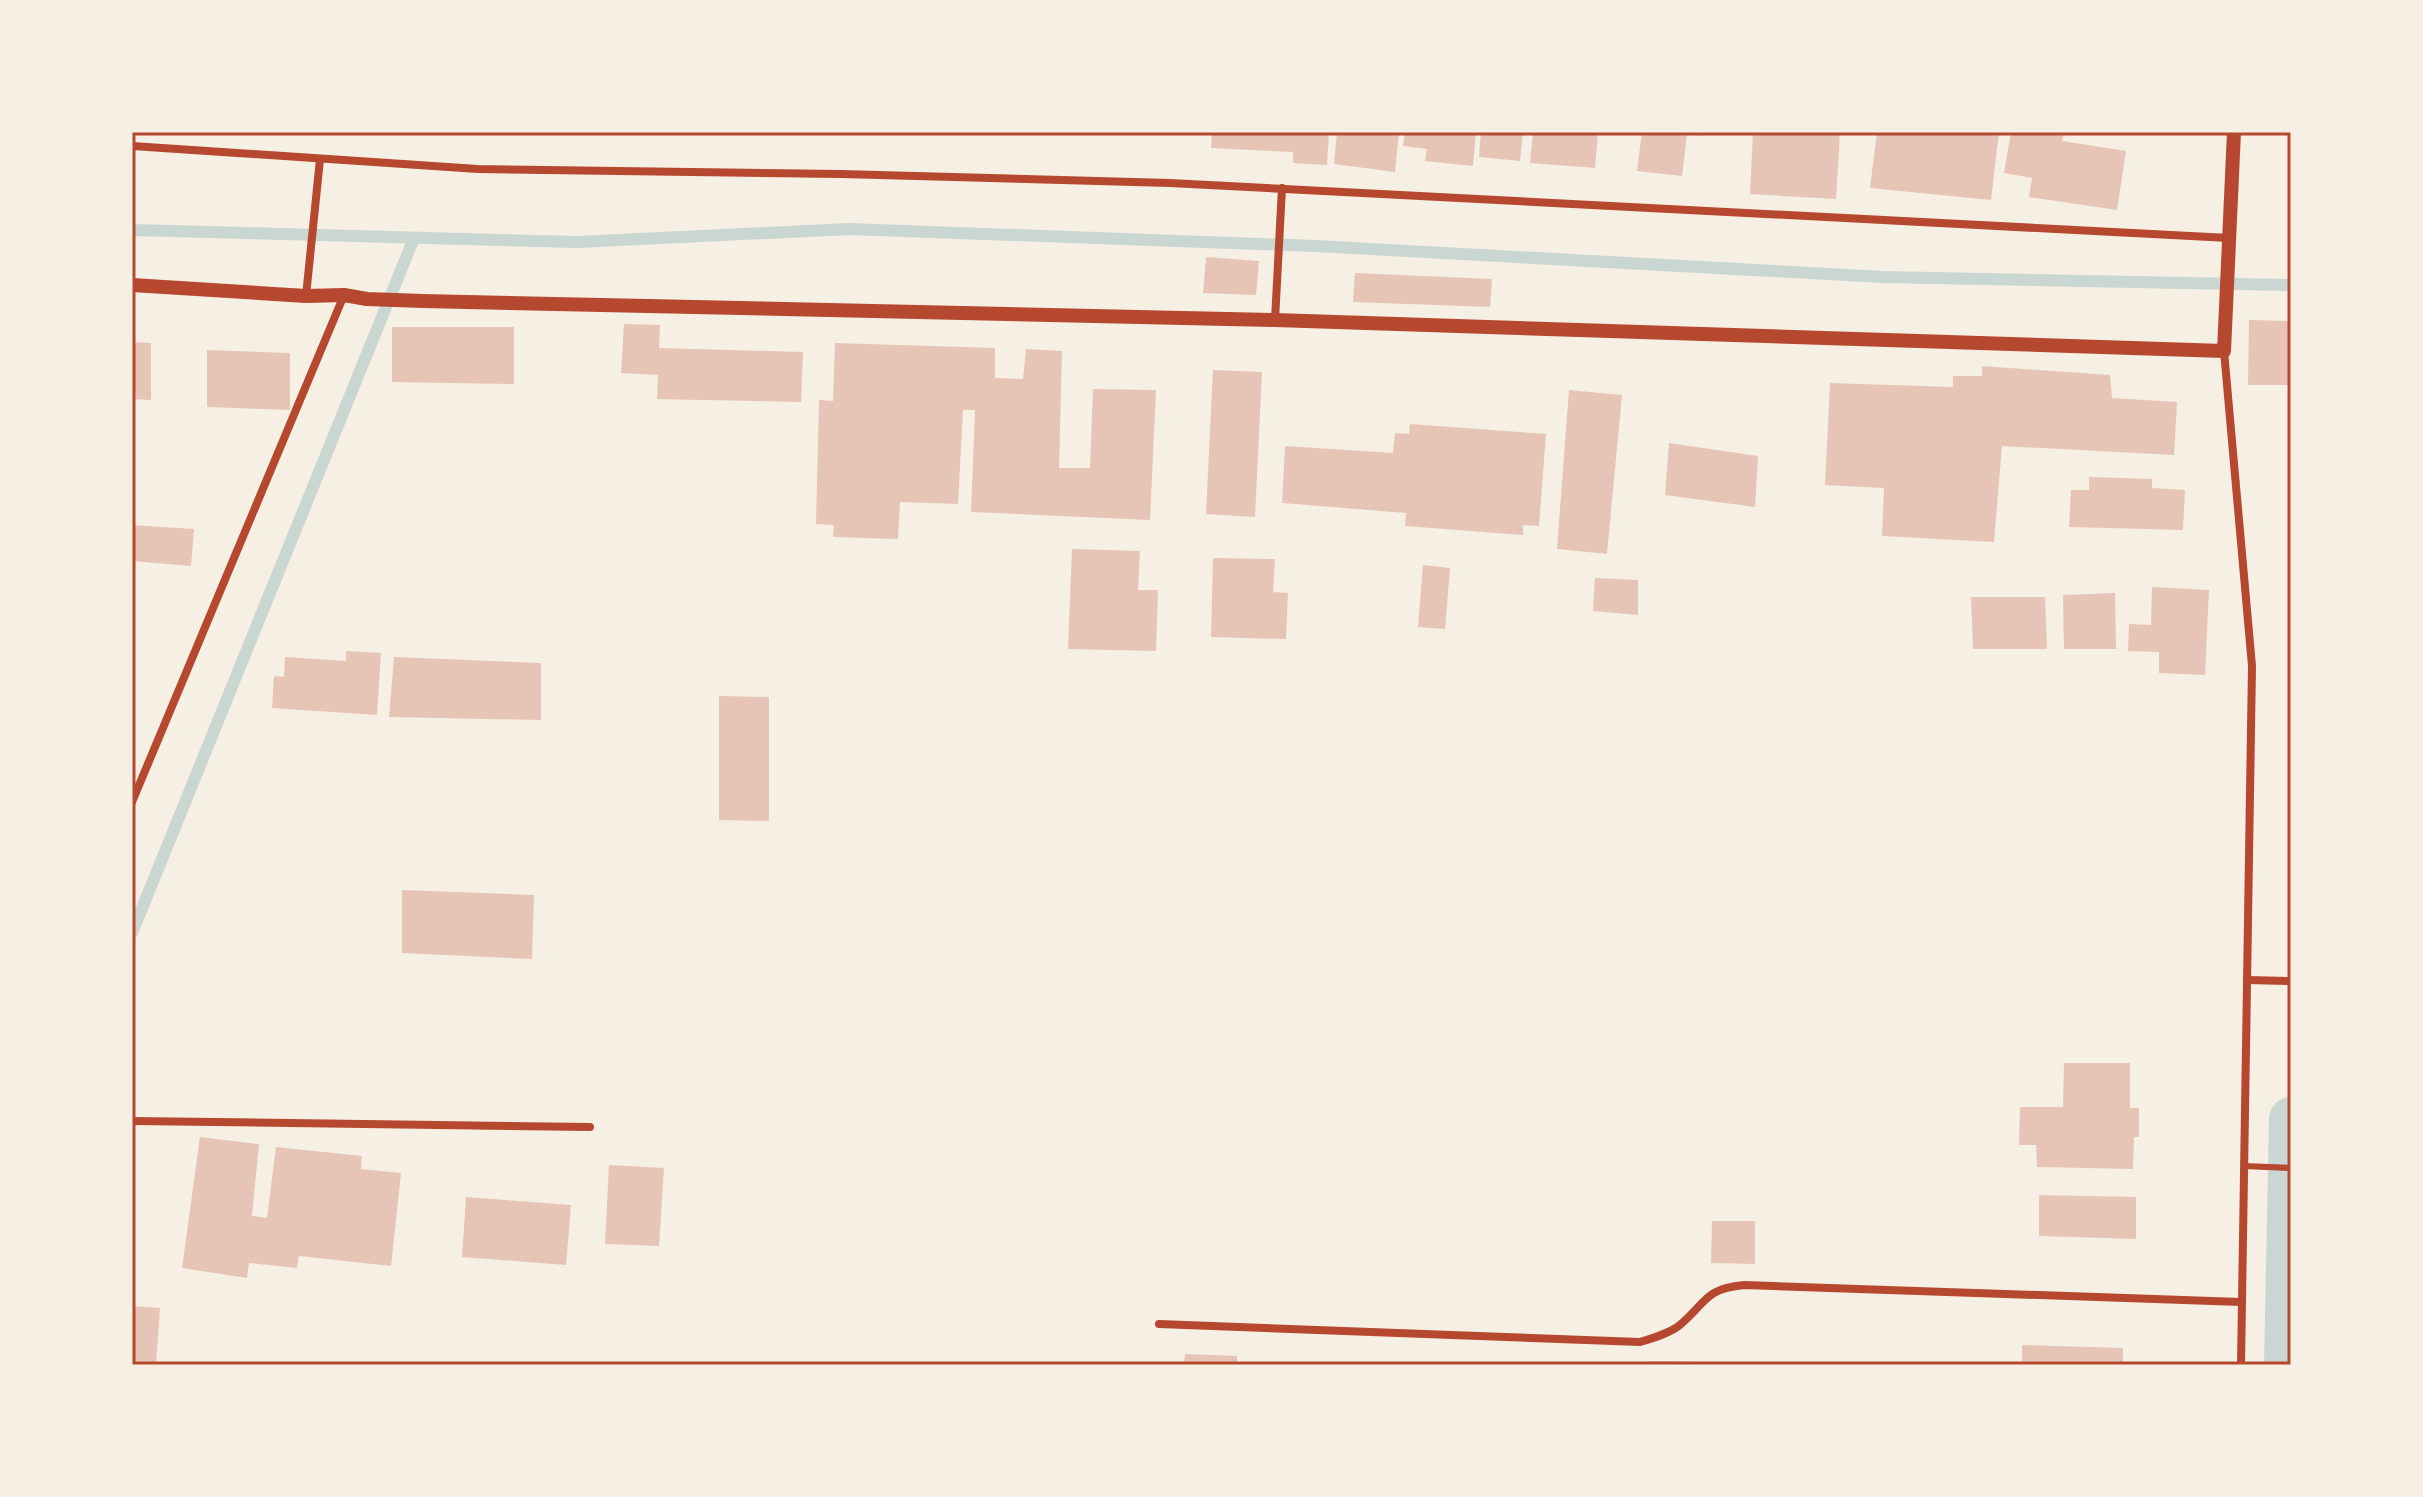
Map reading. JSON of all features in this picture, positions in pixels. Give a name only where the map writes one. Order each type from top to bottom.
[{"type":"street","points":[[2234,132],[2224,351],[2252,666],[2241,1365]]},
{"type":"street","points":[[132,146],[478,169],[826,174],[1282,188],[2229,244]]},
{"type":"street","points":[[306,296],[320,159]]},
{"type":"street","points":[[1275,320],[1282,188]]},
{"type":"street","points":[[132,285],[423,301],[1275,320],[2224,351]]},
{"type":"street","points":[[132,802],[344,295]]},
{"type":"street","points":[[2247,980],[2291,981]]},
{"type":"street","points":[[132,1121],[590,1127]]},
{"type":"street","points":[[1159,1324],[1640,1342],[1680,1326],[1716,1290],[1744,1285],[2241,1302]]},
{"type":"lane","points":[[2244,1166],[2291,1168]]},
{"type":"building","points":[[1212,132],[1329,132],[1327,165],[1293,163],[1293,152],[1211,148]]},
{"type":"building","points":[[1337,132],[1399,132],[1395,172],[1334,164]]},
{"type":"building","points":[[1405,132],[1476,132],[1473,166],[1425,161],[1427,149],[1403,146]]},
{"type":"building","points":[[1481,132],[1523,132],[1520,161],[1479,157]]},
{"type":"building","points":[[1533,132],[1598,132],[1595,168],[1530,163]]},
{"type":"building","points":[[1642,132],[1702,132],[1702,136],[1687,134],[1682,176],[1637,171]]},
{"type":"building","points":[[1753,132],[1840,132],[1836,199],[1750,194]]},
{"type":"building","points":[[1877,132],[1999,132],[1991,200],[1870,188]]},
{"type":"building","points":[[2011,132],[2064,132],[2062,141],[2126,151],[2117,210],[2029,197],[2032,178],[2004,173]]},
{"type":"building","points":[[1206,257],[1259,261],[1256,295],[1203,293]]},
{"type":"building","points":[[1355,273],[1492,279],[1490,307],[1353,302]]},
{"type":"building","points":[[2249,320],[2291,321],[2291,385],[2248,385]]},
{"type":"building","points":[[624,324],[660,325],[659,348],[803,352],[801,402],[657,399],[658,375],[621,373]]},
{"type":"building","points":[[392,327],[514,327],[514,384],[392,382]]},
{"type":"building","points":[[132,342],[151,343],[151,400],[132,399]]},
{"type":"building","points":[[835,343],[995,348],[995,378],[1023,379],[1026,349],[1062,351],[1059,468],[1090,468],[1093,389],[1156,390],[1150,520],[971,512],[975,410],[963,410],[958,504],[900,502],[898,539],[833,537],[834,525],[816,524],[819,400],[833,401]]},
{"type":"building","points":[[207,350],[290,353],[290,410],[207,407]]},
{"type":"building","points":[[1982,366],[2110,375],[2112,398],[2177,402],[2174,455],[2002,446],[1994,542],[1882,536],[1884,488],[1825,485],[1830,383],[1953,387],[1953,376],[1982,376]]},
{"type":"building","points":[[1213,370],[1262,372],[1255,517],[1206,514]]},
{"type":"building","points":[[1569,390],[1622,395],[1607,554],[1557,549]]},
{"type":"building","points":[[1410,424],[1546,434],[1539,526],[1523,525],[1523,535],[1405,526],[1406,513],[1282,503],[1285,446],[1393,453],[1395,433],[1409,434]]},
{"type":"building","points":[[1669,443],[1758,456],[1755,507],[1665,495]]},
{"type":"building","points":[[2089,477],[2152,479],[2152,488],[2185,490],[2183,530],[2069,527],[2071,490],[2089,490]]},
{"type":"building","points":[[132,525],[194,529],[191,566],[132,561]]},
{"type":"building","points":[[1072,549],[1140,551],[1138,590],[1158,590],[1156,651],[1068,649]]},
{"type":"building","points":[[1213,558],[1275,559],[1273,592],[1288,593],[1286,639],[1211,637]]},
{"type":"building","points":[[1423,565],[1450,568],[1445,629],[1418,627]]},
{"type":"building","points":[[1595,578],[1638,580],[1638,615],[1593,611]]},
{"type":"building","points":[[2152,587],[2209,590],[2205,675],[2159,673],[2159,652],[2128,651],[2129,624],[2151,625]]},
{"type":"building","points":[[2115,593],[2116,649],[2064,649],[2063,595]]},
{"type":"building","points":[[1971,597],[2045,597],[2047,649],[1973,649]]},
{"type":"building","points":[[346,651],[381,653],[377,715],[272,708],[274,676],[284,677],[285,657],[346,661]]},
{"type":"building","points":[[394,657],[541,663],[541,720],[389,717]]},
{"type":"building","points":[[719,696],[769,697],[769,821],[719,820]]},
{"type":"building","points":[[402,890],[534,895],[532,959],[402,953]]},
{"type":"building","points":[[2064,1063],[2130,1063],[2130,1108],[2139,1108],[2139,1137],[2134,1137],[2133,1169],[2037,1167],[2036,1145],[2019,1145],[2020,1107],[2063,1107]]},
{"type":"building","points":[[200,1137],[259,1144],[252,1216],[267,1218],[276,1147],[362,1156],[361,1169],[401,1173],[391,1266],[299,1256],[297,1268],[249,1263],[247,1278],[182,1268]]},
{"type":"building","points":[[609,1165],[664,1168],[659,1246],[605,1244]]},
{"type":"building","points":[[2039,1195],[2136,1197],[2136,1239],[2039,1236]]},
{"type":"building","points":[[466,1197],[571,1205],[566,1265],[462,1257]]},
{"type":"building","points":[[1712,1221],[1755,1221],[1755,1264],[1711,1263]]},
{"type":"building","points":[[132,1306],[160,1308],[156,1365],[132,1365]]},
{"type":"building","points":[[2022,1345],[2123,1348],[2123,1365],[2022,1365]]},
{"type":"building","points":[[1185,1354],[1237,1356],[1237,1365],[1184,1365]]},
{"type":"building","points":[[1647,1361],[1712,1362],[1712,1365],[1647,1365]]},
{"type":"waterway","points":[[132,230],[577,242],[849,229],[1316,246],[1883,277],[2291,285]]},
{"type":"waterway","points":[[132,933],[414,238]]},
{"type":"waterway","points":[[2286,1365],[2291,1119]]}]
